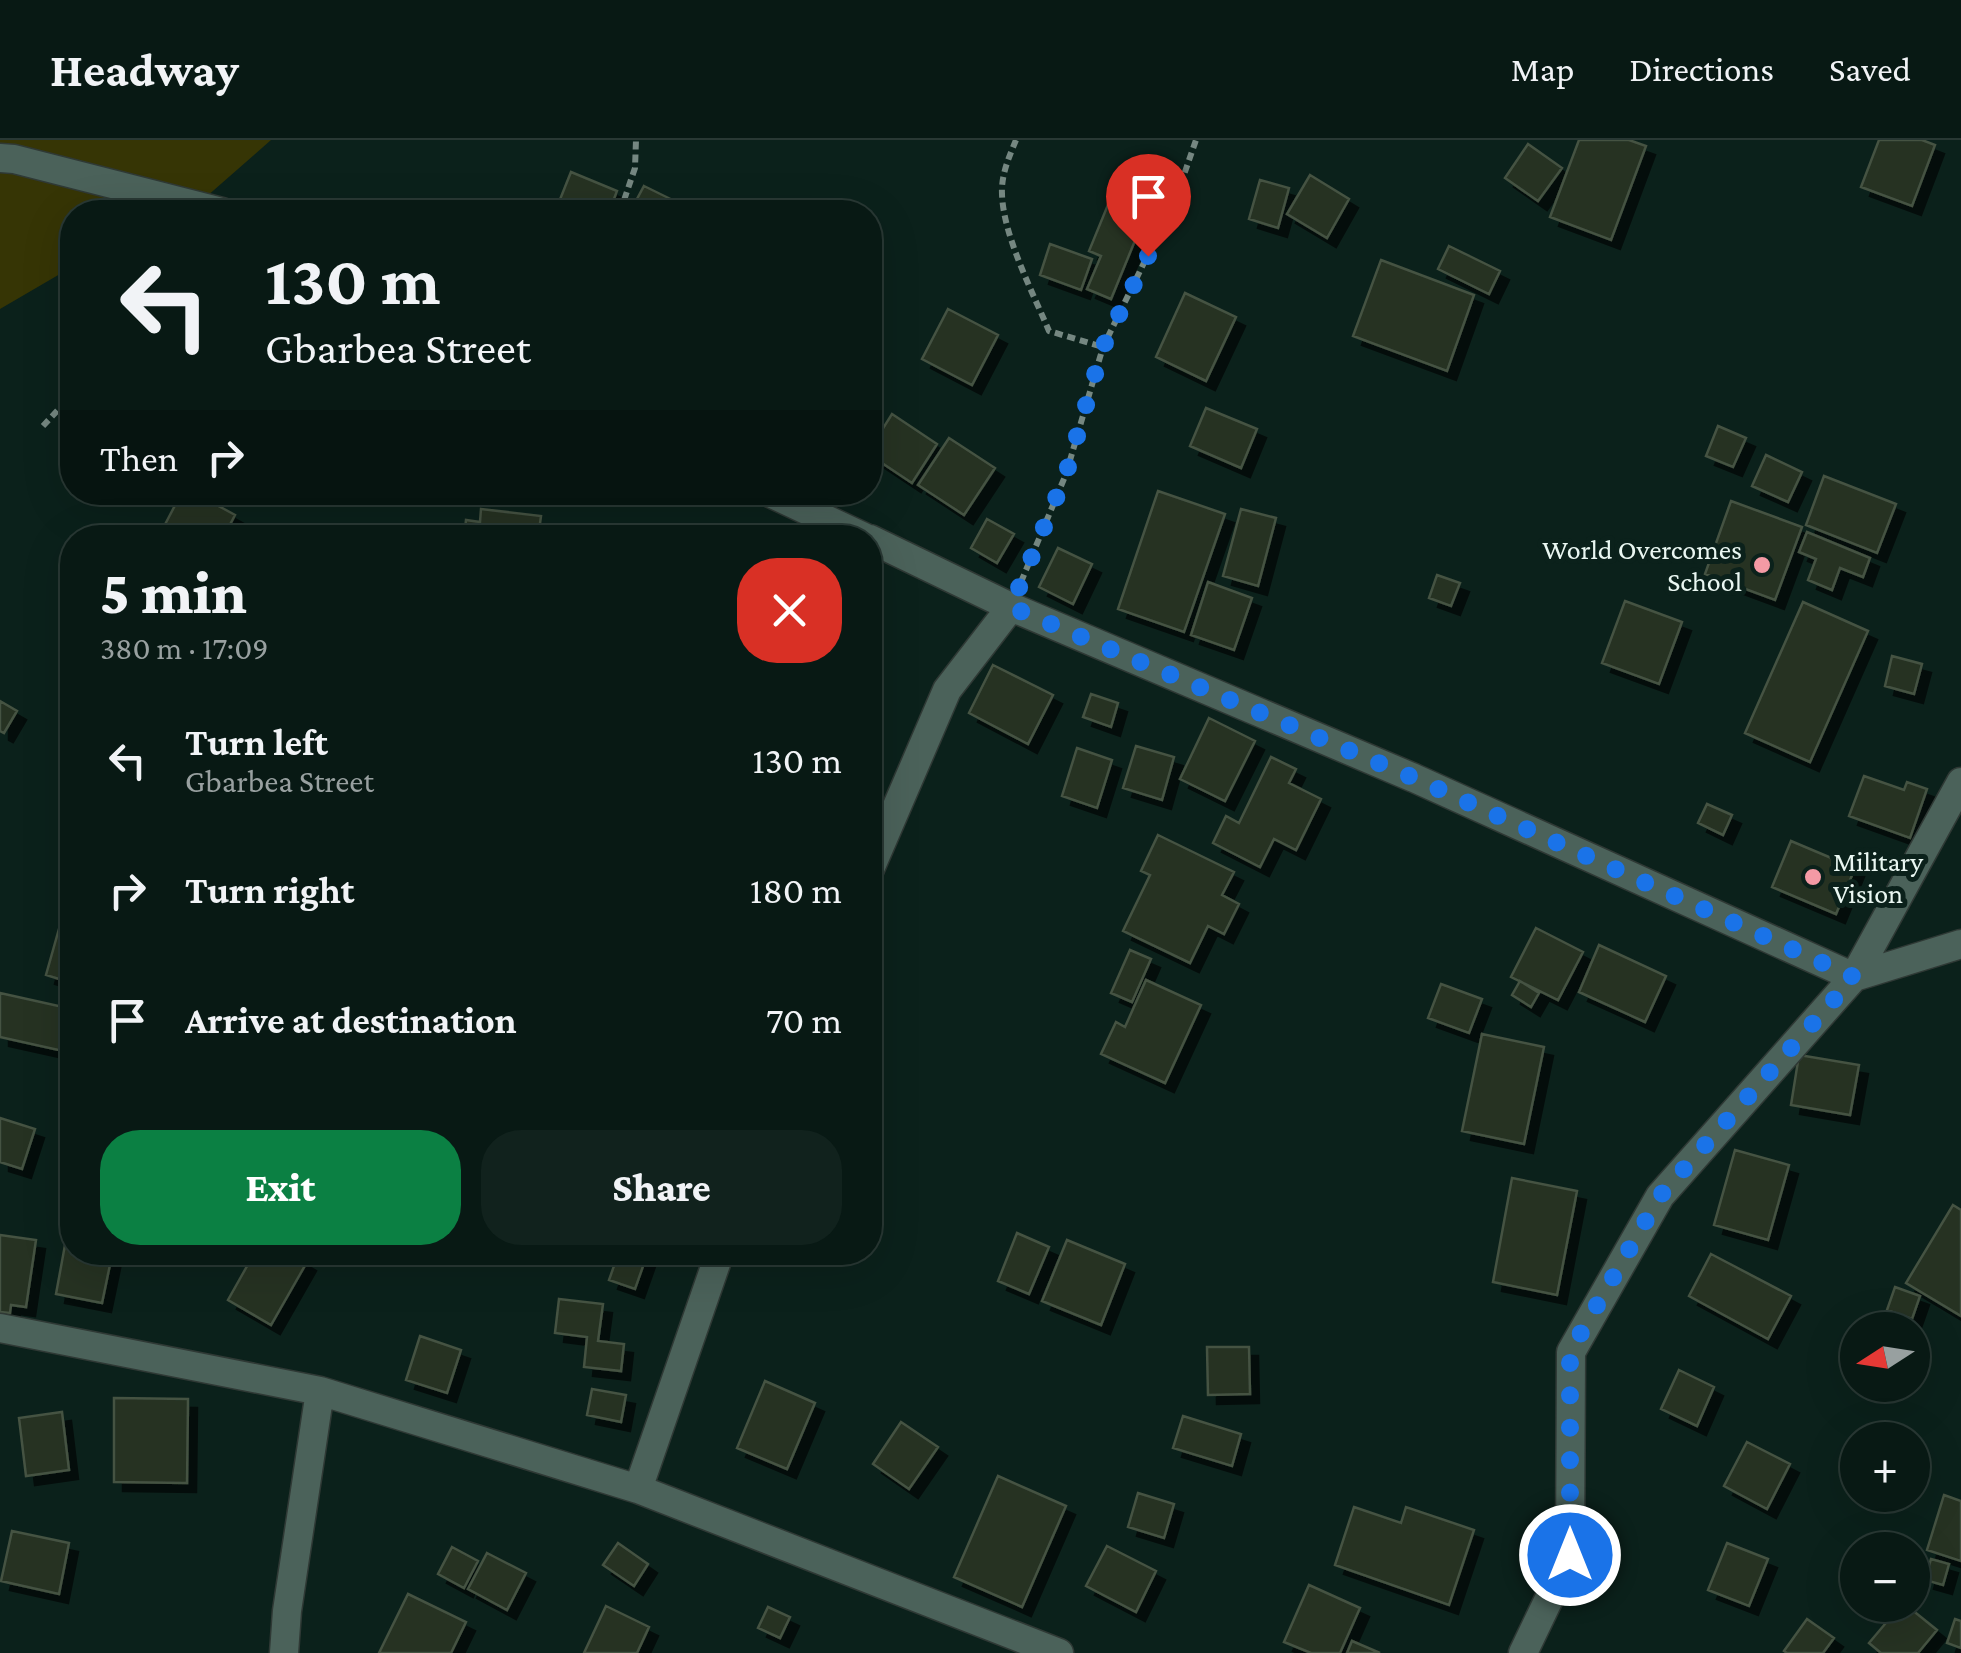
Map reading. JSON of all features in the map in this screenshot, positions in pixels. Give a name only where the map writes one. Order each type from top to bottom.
[{"type":"street","points":[[0,158],[175,200]]},
{"type":"street","points":[[796,505],[840,525]]},
{"type":"street","points":[[882,545],[1011,607],[1414,778],[1854,977],[1961,944]]},
{"type":"street","points":[[882,841],[948,690],[1011,607]]},
{"type":"street","points":[[1524,1653],[1570,1555],[1570,1352],[1660,1196],[1854,977],[1961,782]]},
{"type":"street","points":[[638,1489],[716,1265]]},
{"type":"street","points":[[0,1328],[320,1391],[638,1489],[1059,1653]]},
{"type":"street","points":[[284,1653],[286,1612],[320,1391]]},
{"type":"path","points":[[624,200],[635,168],[636,140]]},
{"type":"path","points":[[1016,140],[1006,164],[1002,195],[1012,242],[1034,296],[1049,331],[1103,347]]},
{"type":"path","points":[[1011,607],[1066,474],[1103,347],[1177,194],[1196,140]]},
{"type":"path","points":[[43,426],[60,407]]},
{"type":"shaded area","points":[[0,140],[271,140],[200,200],[60,200],[60,274],[0,309]]},
{"type":"building","points":[[1579,140],[1629,140],[1646,146],[1611,240],[1550,217]]},
{"type":"building","points":[[1879,140],[1922,140],[1935,145],[1912,206],[1861,187]]},
{"type":"building","points":[[1528,144],[1562,168],[1538,201],[1505,178]]},
{"type":"building","points":[[571,172],[617,191],[614,200],[560,200]]},
{"type":"building","points":[[1121,173],[1157,187],[1111,299],[1087,289],[1101,256],[1089,251]]},
{"type":"building","points":[[1310,175],[1349,199],[1327,238],[1287,214]]},
{"type":"building","points":[[1260,180],[1289,188],[1278,228],[1249,219]]},
{"type":"building","points":[[644,186],[673,200],[636,200]]},
{"type":"building","points":[[1050,244],[1092,259],[1081,290],[1040,275]]},
{"type":"building","points":[[1449,246],[1500,271],[1489,294],[1438,269]]},
{"type":"building","points":[[1381,260],[1474,295],[1447,371],[1353,336]]},
{"type":"building","points":[[1185,293],[1236,317],[1206,381],[1156,357]]},
{"type":"building","points":[[948,309],[998,335],[972,385],[922,359]]},
{"type":"building","points":[[1206,408],[1257,429],[1241,468],[1190,446]]},
{"type":"building","points":[[892,414],[937,444],[912,483],[882,463],[882,430]]},
{"type":"building","points":[[1718,426],[1746,438],[1733,467],[1706,456]]},
{"type":"building","points":[[949,438],[995,468],[964,515],[918,485]]},
{"type":"building","points":[[1766,455],[1802,472],[1788,502],[1752,486]]},
{"type":"building","points":[[1824,476],[1896,504],[1877,553],[1806,525]]},
{"type":"building","points":[[1158,491],[1225,514],[1184,632],[1118,609]]},
{"type":"building","points":[[1731,501],[1802,527],[1775,600],[1705,574]]},
{"type":"building","points":[[175,505],[217,505],[235,515],[230,525],[165,525]]},
{"type":"building","points":[[481,509],[541,516],[540,525],[465,525],[466,520],[480,522]]},
{"type":"building","points":[[1241,509],[1276,518],[1258,586],[1223,576]]},
{"type":"building","points":[[987,519],[1014,534],[997,563],[971,548]]},
{"type":"building","points":[[1807,532],[1870,558],[1863,577],[1840,568],[1832,590],[1808,580],[1816,559],[1799,552]]},
{"type":"building","points":[[1058,548],[1092,564],[1073,604],[1039,587]]},
{"type":"building","points":[[1437,575],[1460,583],[1451,606],[1429,598]]},
{"type":"building","points":[[1208,582],[1252,598],[1234,650],[1191,635]]},
{"type":"building","points":[[1625,601],[1682,622],[1659,684],[1602,663]]},
{"type":"building","points":[[1803,602],[1868,631],[1810,762],[1745,733]]},
{"type":"building","points":[[1892,656],[1922,664],[1914,694],[1885,686]]},
{"type":"building","points":[[993,665],[1053,695],[1028,744],[969,713]]},
{"type":"building","points":[[1091,694],[1118,703],[1111,727],[1083,717]]},
{"type":"building","points":[[0,701],[17,711],[4,733],[0,731]]},
{"type":"building","points":[[1209,718],[1255,741],[1225,801],[1180,779]]},
{"type":"building","points":[[1136,746],[1174,757],[1162,800],[1123,788]]},
{"type":"building","points":[[1077,748],[1112,760],[1097,808],[1062,796]]},
{"type":"building","points":[[1271,757],[1296,769],[1289,783],[1321,799],[1296,850],[1274,839],[1260,867],[1213,843],[1226,816],[1239,823]]},
{"type":"building","points":[[1864,776],[1904,790],[1907,782],[1927,789],[1910,838],[1849,816]]},
{"type":"building","points":[[1707,804],[1732,815],[1723,835],[1698,823]]},
{"type":"building","points":[[1158,835],[1234,872],[1222,895],[1239,904],[1224,934],[1208,926],[1190,963],[1123,931],[1150,875],[1141,871]]},
{"type":"building","name":"Military Vision","points":[[1791,841],[1855,868],[1836,914],[1772,887]]},
{"type":"building","points":[[60,925],[60,979],[46,975]]},
{"type":"building","points":[[1536,928],[1583,952],[1558,1000],[1511,977]]},
{"type":"building","points":[[1599,945],[1666,976],[1645,1022],[1579,992]]},
{"type":"building","points":[[1130,950],[1151,959],[1132,1002],[1111,993]]},
{"type":"building","points":[[1146,980],[1201,1005],[1165,1083],[1101,1054],[1116,1022],[1125,1027]]},
{"type":"building","points":[[1520,981],[1539,993],[1531,1007],[1512,995]]},
{"type":"building","points":[[1441,984],[1482,999],[1469,1033],[1428,1018]]},
{"type":"building","points":[[0,993],[60,1006],[60,1050],[0,1037]]},
{"type":"building","points":[[1482,1034],[1544,1047],[1524,1144],[1462,1131]]},
{"type":"building","points":[[1799,1055],[1859,1065],[1850,1115],[1791,1105]]},
{"type":"building","points":[[0,1118],[35,1129],[22,1169],[0,1162]]},
{"type":"building","points":[[1735,1150],[1789,1165],[1768,1240],[1714,1225]]},
{"type":"building","points":[[1512,1178],[1577,1191],[1557,1295],[1493,1282]]},
{"type":"building","points":[[1953,1205],[1961,1210],[1961,1316],[1906,1283]]},
{"type":"building","points":[[1017,1233],[1049,1247],[1029,1294],[998,1281]]},
{"type":"building","points":[[0,1235],[36,1240],[26,1307],[11,1305],[10,1313],[0,1312]]},
{"type":"building","points":[[1067,1240],[1125,1264],[1101,1325],[1042,1301]]},
{"type":"building","points":[[1711,1254],[1791,1296],[1768,1339],[1689,1296]]},
{"type":"building","points":[[61,1265],[110,1265],[102,1303],[56,1294]]},
{"type":"building","points":[[248,1265],[305,1265],[271,1325],[228,1300]]},
{"type":"building","points":[[614,1265],[643,1265],[635,1289],[609,1280]]},
{"type":"building","points":[[1895,1287],[1920,1296],[1914,1312],[1887,1310]]},
{"type":"building","points":[[559,1299],[603,1304],[598,1341],[624,1344],[621,1371],[584,1367],[587,1337],[555,1333]]},
{"type":"building","points":[[420,1336],[461,1350],[447,1393],[406,1380]]},
{"type":"building","points":[[1207,1347],[1249,1347],[1250,1394],[1208,1395]]},
{"type":"building","points":[[1679,1370],[1714,1387],[1697,1426],[1661,1409]]},
{"type":"building","points":[[765,1381],[815,1403],[787,1469],[737,1448]]},
{"type":"building","points":[[592,1389],[626,1395],[621,1422],[587,1415]]},
{"type":"building","points":[[114,1398],[188,1399],[187,1483],[114,1482]]},
{"type":"building","points":[[62,1412],[69,1470],[26,1476],[19,1418]]},
{"type":"building","points":[[1183,1416],[1241,1434],[1232,1466],[1173,1448]]},
{"type":"building","points":[[901,1422],[938,1447],[909,1489],[873,1464]]},
{"type":"building","points":[[1747,1442],[1790,1464],[1767,1509],[1724,1486]]},
{"type":"building","points":[[998,1476],[1066,1506],[1022,1607],[954,1577]]},
{"type":"building","points":[[1138,1493],[1174,1504],[1164,1538],[1128,1527]]},
{"type":"building","points":[[1944,1495],[1961,1501],[1961,1561],[1930,1551]]},
{"type":"building","points":[[1354,1507],[1401,1523],[1406,1507],[1474,1530],[1449,1605],[1335,1565]]},
{"type":"building","points":[[12,1531],[69,1543],[59,1594],[1,1581]]},
{"type":"building","points":[[618,1543],[648,1564],[634,1586],[603,1565]]},
{"type":"building","points":[[1727,1543],[1768,1559],[1749,1606],[1708,1590]]},
{"type":"building","points":[[1107,1546],[1156,1571],[1136,1612],[1086,1586]]},
{"type":"building","points":[[452,1547],[478,1561],[464,1588],[438,1574]]},
{"type":"building","points":[[487,1553],[526,1573],[507,1610],[468,1589]]},
{"type":"building","points":[[1931,1559],[1949,1564],[1943,1585],[1930,1581]]},
{"type":"building","points":[[1309,1585],[1360,1608],[1340,1653],[1311,1653],[1284,1642]]},
{"type":"building","points":[[408,1594],[466,1622],[451,1653],[379,1653]]},
{"type":"building","points":[[606,1606],[649,1627],[637,1653],[584,1653]]},
{"type":"building","points":[[768,1607],[790,1617],[780,1638],[758,1628]]},
{"type":"building","points":[[1807,1619],[1834,1638],[1823,1653],[1787,1653],[1784,1651]]},
{"type":"building","points":[[1955,1619],[1961,1621],[1961,1648],[1947,1643]]},
{"type":"building","points":[[1887,1622],[1927,1622],[1937,1630],[1918,1653],[1881,1653],[1869,1643]]},
{"type":"building","points":[[1352,1641],[1380,1653],[1347,1653]]},
{"type":"place","name":"World Overcomes School","points":[[1762,565]]},
{"type":"place","name":"Military Vision","points":[[1813,877]]},
{"type":"route","points":[[1148,256],[1103,347],[1066,474],[1011,607],[1414,778],[1854,977],[1660,1196],[1570,1352],[1570,1555]]}]
